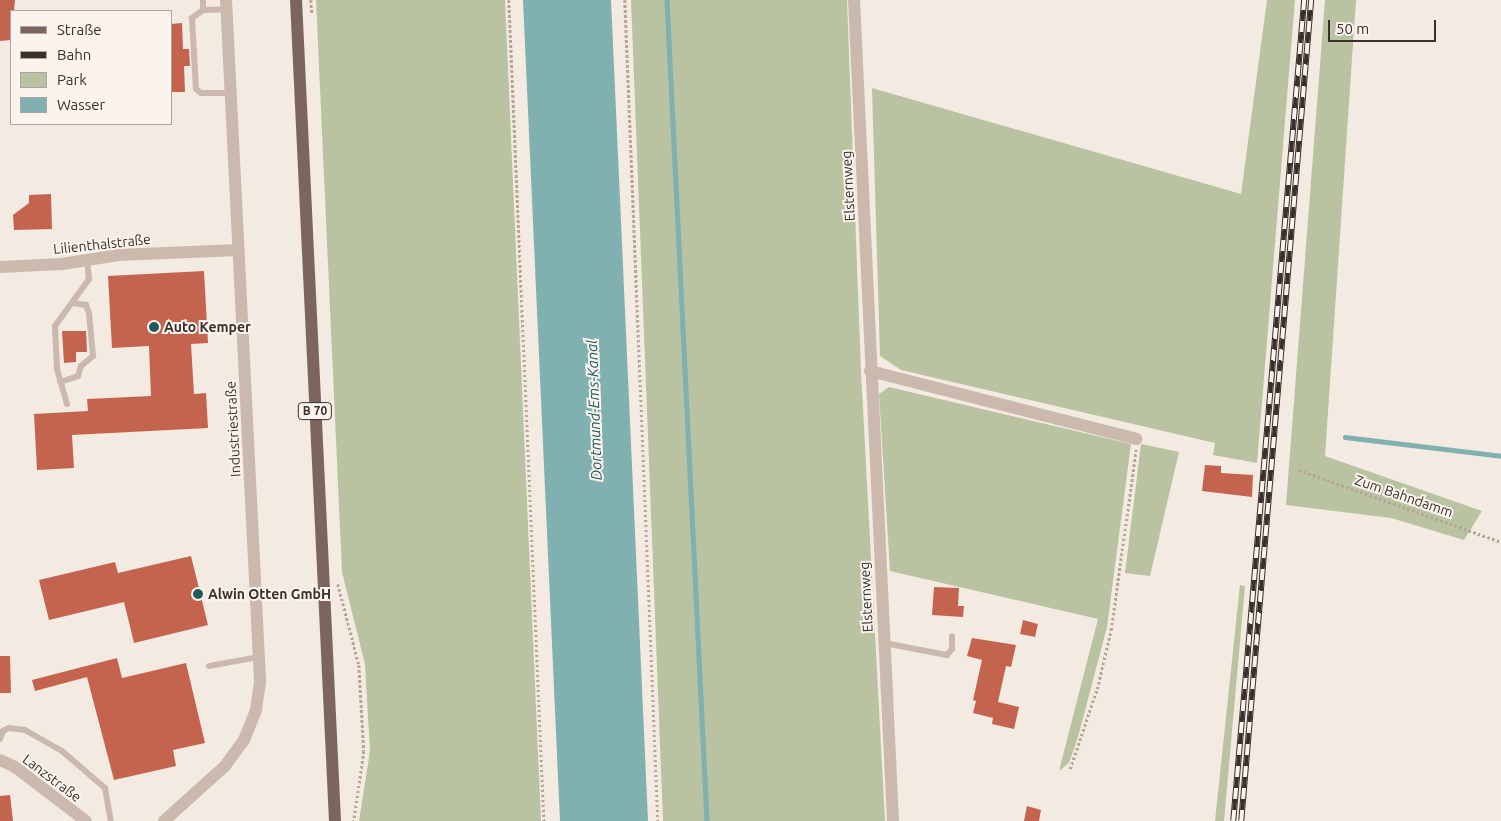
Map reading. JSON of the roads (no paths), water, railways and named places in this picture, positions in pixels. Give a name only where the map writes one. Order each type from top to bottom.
[{"type":"main road","name":"B 70","points":[[296,0],[335,821]]},
{"type":"street","name":"Elsternweg","points":[[854,0],[870,371],[893,821]]},
{"type":"street","name":"Industriestraße","points":[[164,821],[225,766],[244,740],[256,710],[259,657],[226,4]]},
{"type":"street","name":"Lilienthalstraße","points":[[0,267],[87,260],[118,255],[238,250]]},
{"type":"street","points":[[870,371],[1136,439]]},
{"type":"street","name":"Lanzstraße","points":[[0,760],[15,767],[86,821]]},
{"type":"lane","points":[[203,0],[204,10]]},
{"type":"lane","points":[[226,4],[204,10],[192,18],[196,88],[201,93],[230,93]]},
{"type":"lane","points":[[67,404],[60,382],[55,326],[89,279],[87,260]]},
{"type":"lane","points":[[60,382],[78,376],[81,366],[92,356],[89,313],[86,305],[72,302]]},
{"type":"lane","points":[[884,643],[947,655],[952,649],[952,636]]},
{"type":"lane","points":[[209,666],[259,657]]},
{"type":"lane","points":[[0,739],[3,730],[9,728],[25,730],[62,751],[105,788],[111,821]]},
{"type":"water","name":"Dortmund-Ems-Kanal","points":[[523,0],[611,0],[648,821],[560,821]]},
{"type":"waterway","points":[[667,0],[707,821]]},
{"type":"waterway","points":[[1345,437],[1501,456]]},
{"type":"railway","points":[[1233,821],[1304,0]]},
{"type":"railway","points":[[1241,821],[1311,0]]},
{"type":"place","name":"Auto Kemper","points":[[154,327]]},
{"type":"place","name":"Alwin Otten GmbH","points":[[198,594]]}]
